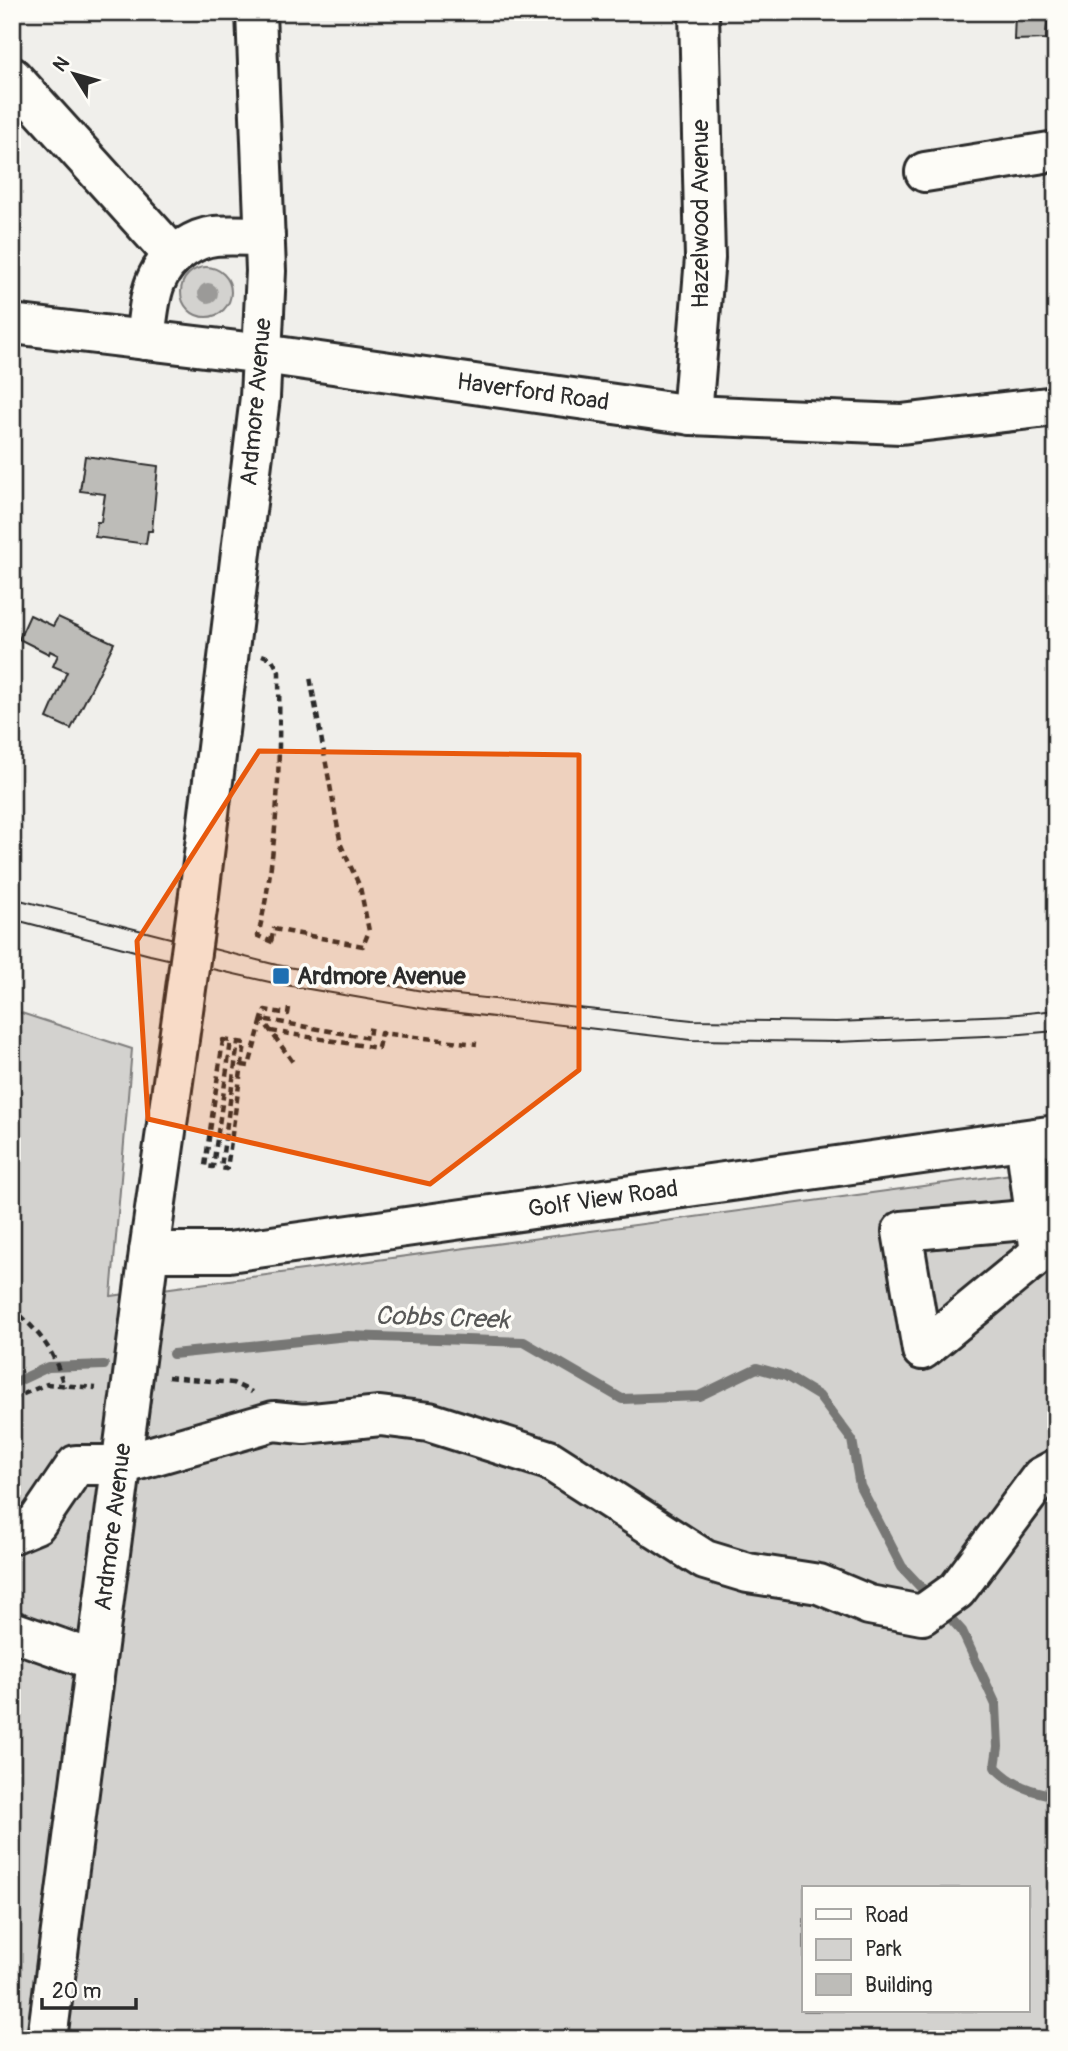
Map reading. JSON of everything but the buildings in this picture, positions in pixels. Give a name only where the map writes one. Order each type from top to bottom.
[{"type":"street","name":"Ardmore Avenue","points":[[47,2039],[149,1252],[199,895],[260,397],[265,236],[256,12]]},
{"type":"street","name":"Hazelwood Avenue","points":[[692,415],[705,258],[699,12]]},
{"type":"street","points":[[12,77],[173,256]]},
{"type":"street","points":[[925,172],[1056,151]]},
{"type":"street","points":[[145,340],[153,288],[159,271],[173,256],[192,242],[212,236],[265,236]]},
{"type":"street","name":"Haverford Road","points":[[12,324],[263,354],[692,415],[901,424],[1056,406]]},
{"type":"street","points":[[1041,1138],[1044,1241]]},
{"type":"street","name":"Golf View Road","points":[[149,1252],[229,1252],[1041,1138]]},
{"type":"street","points":[[12,1534],[36,1524],[76,1465],[121,1465],[274,1420],[304,1424],[380,1416],[429,1422],[549,1460],[705,1560],[748,1573],[819,1584],[869,1605],[922,1615],[957,1590],[1041,1477],[1056,1469]]},
{"type":"street","points":[[12,1630],[96,1661]]},
{"type":"path","points":[[258,654],[272,659],[279,672],[280,766],[276,832],[258,936],[277,944]]},
{"type":"path","points":[[271,941],[274,929],[363,946],[369,932],[360,887],[341,845],[310,677]]},
{"type":"path","points":[[242,1065],[248,1066],[265,1010],[288,1014],[289,1008]]},
{"type":"path","points":[[262,1019],[369,1038],[371,1023]]},
{"type":"path","points":[[262,1019],[295,1065]]},
{"type":"path","points":[[271,1031],[378,1048],[381,1033],[477,1044]]},
{"type":"path","points":[[223,1040],[232,1041],[228,1063],[213,1167],[205,1166],[223,1040]]},
{"type":"path","points":[[238,1042],[245,1043],[242,1065],[227,1169],[221,1168],[238,1042]]},
{"type":"path","points":[[228,1063],[235,1064]]},
{"type":"path","points":[[12,1307],[45,1339],[64,1387]]},
{"type":"path","points":[[164,1376],[233,1382],[252,1392],[274,1420]]},
{"type":"path","points":[[12,1399],[47,1384],[105,1388]]},
{"type":"highlighted area","points":[[259,751],[579,755],[579,1070],[430,1184],[148,1119],[137,941]]},
{"type":"green space","points":[[206,267],[224,274],[231,292],[224,310],[206,317],[188,310],[181,292],[188,274]]},
{"type":"green space","points":[[12,1010],[132,1049],[111,1296],[1056,1168],[1056,2039],[12,2039]]},
{"type":"waterway","name":"Cobbs Creek","points":[[173,1354],[348,1336],[524,1342],[622,1399],[699,1396],[757,1368],[786,1376],[819,1396],[852,1440],[860,1486],[902,1567],[932,1599]]},
{"type":"waterway","name":"Cobbs Creek","points":[[12,1384],[48,1367],[104,1365]]},
{"type":"waterway","name":"Cobbs Creek","points":[[943,1610],[962,1631],[996,1705],[998,1747],[995,1767],[1008,1779],[1023,1787],[1056,1796]]},
{"type":"tram line","points":[[12,898],[277,965],[428,992],[692,1020],[836,1022],[1008,1015],[1056,1010]]},
{"type":"tram line","points":[[12,919],[150,955],[274,983],[425,1009],[690,1040],[836,1042],[1056,1031]]},
{"type":"place","name":"Ardmore Avenue","points":[[281,976]]}]
